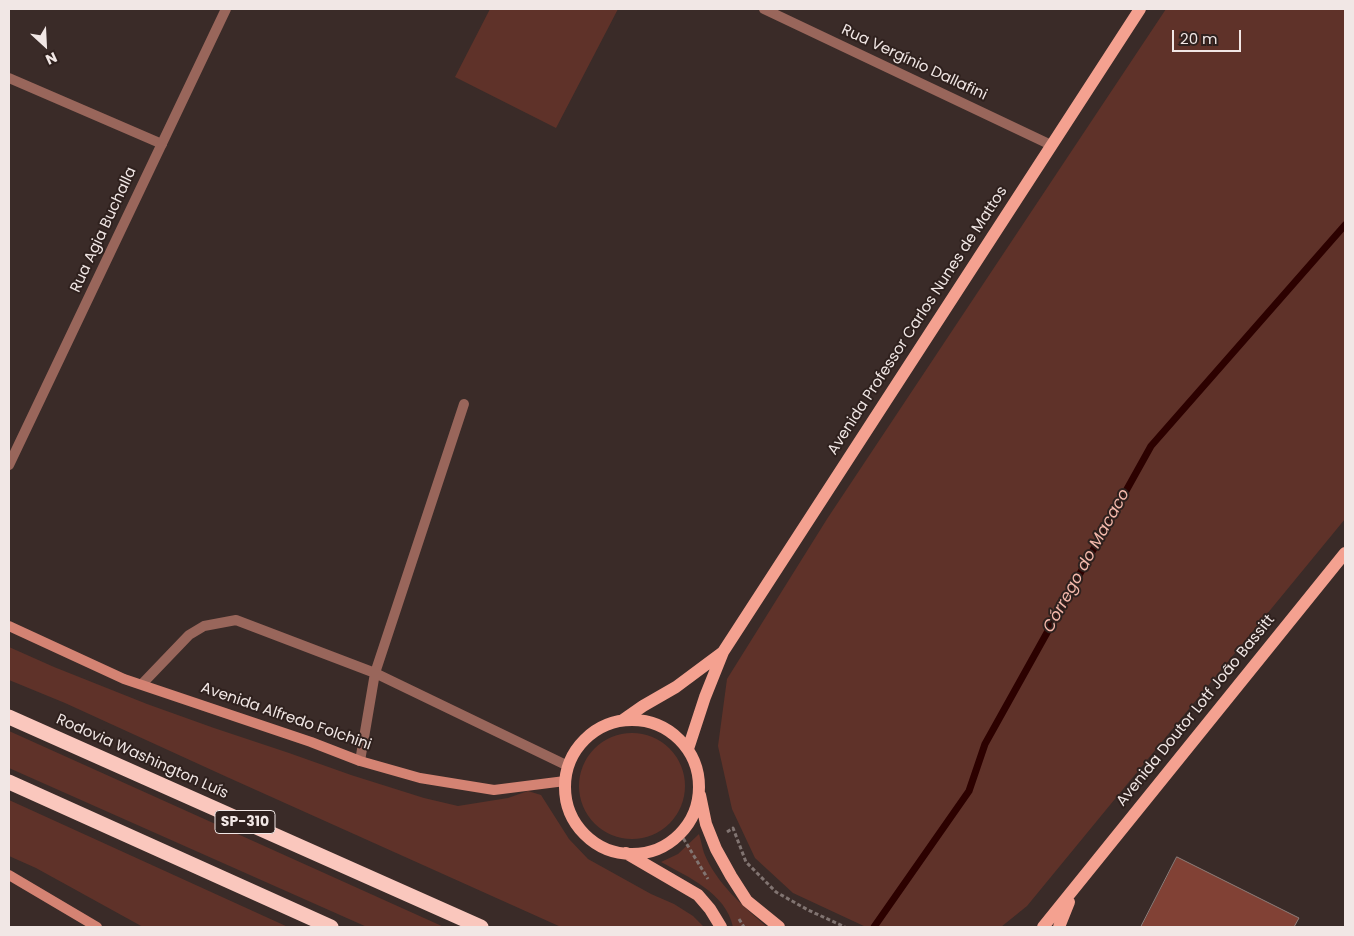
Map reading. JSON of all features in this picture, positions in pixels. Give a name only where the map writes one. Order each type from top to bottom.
[{"type":"highway","name":"Rodovia Washington Luís","points":[[9,717],[481,927]]},
{"type":"highway","points":[[9,782],[331,927]]},
{"type":"main road","name":"Avenida Professor Carlos Nunes de Mattos","points":[[688,749],[705,697],[723,652],[1140,9]]},
{"type":"main road","name":"Avenida Doutor Lotf João Bassitt","points":[[1043,927],[1345,553]]},
{"type":"main road","name":"Avenida Alfredo Folchini","points":[[9,626],[124,678],[311,742],[360,761],[420,778],[494,790],[565,781]]},
{"type":"main road","name":"Avenida Professor Carlos Nunes de Mattos","points":[[623,720],[676,687],[723,652]]},
{"type":"main road","points":[[700,792],[690,821],[669,843],[641,853],[626,853],[611,850],[597,844],[585,835],[576,824],[569,810],[565,796],[565,781],[568,766],[574,752],[583,740],[608,724],[623,720],[638,720],[653,723],[666,729],[688,749],[695,763],[706,824],[731,876],[747,901],[779,927]]},
{"type":"main road","points":[[626,853],[698,895],[710,909],[721,927]]},
{"type":"main road","points":[[9,875],[97,927]]},
{"type":"main road","name":"Avenida Doutor Lotf João Bassitt","points":[[1034,927],[1073,891]]},
{"type":"main road","points":[[1059,927],[1073,891]]},
{"type":"street","name":"Rua Agia Buchalla","points":[[9,465],[226,9]]},
{"type":"street","name":"Rua Vergínio Dallafini","points":[[764,9],[1052,145]]},
{"type":"street","points":[[9,78],[162,144]]},
{"type":"street","points":[[360,761],[375,673],[464,404]]},
{"type":"street","points":[[142,684],[189,635],[204,626],[236,620],[375,673],[568,766]]},
{"type":"path","points":[[680,833],[695,857],[733,828],[746,862],[776,892],[808,910],[845,927]]},
{"type":"shaded area","points":[[490,9],[618,9],[556,128],[455,77]]},
{"type":"shaded area","points":[[1166,9],[1345,9],[1345,519],[1027,906],[1001,927],[866,927],[793,893],[755,858],[732,809],[718,746],[727,679],[827,519]]},
{"type":"shaded area","points":[[9,647],[147,704],[351,775],[424,798],[458,806],[508,798],[528,791],[541,795],[569,839],[588,859],[651,894],[674,904],[693,916],[704,927],[561,927],[65,703],[9,680]]},
{"type":"shaded area","points":[[9,731],[444,927],[367,927],[9,768]]},
{"type":"shaded area","points":[[632,733],[652,737],[670,748],[681,766],[685,786],[681,806],[670,824],[652,835],[632,839],[612,835],[594,824],[583,806],[579,786],[583,766],[594,748],[612,737]]},
{"type":"shaded area","points":[[9,800],[288,927],[143,927],[36,868],[9,856]]},
{"type":"shaded area","points":[[699,834],[704,853],[716,875],[748,911],[767,927],[733,927],[729,915],[714,895],[694,880],[661,862],[678,854]]},
{"type":"building","points":[[1177,857],[1299,918],[1294,927],[1141,927]]},
{"type":"waterway","name":"Córrego do Macaco","points":[[874,927],[969,791],[985,744],[1151,446],[1345,225]]}]
